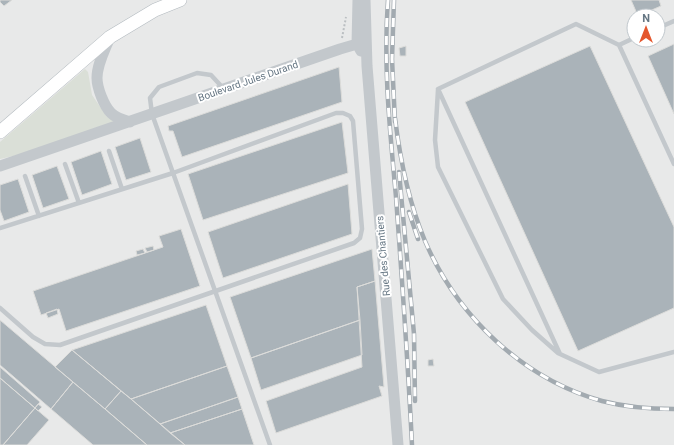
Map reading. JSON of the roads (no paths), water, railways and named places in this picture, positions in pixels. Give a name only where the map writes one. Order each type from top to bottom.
[{"type":"main road","points":[[0,132],[110,37],[155,10],[180,0]]},
{"type":"street","name":"Rue des Chantiers","points":[[358,0],[362,44],[367,66],[398,445]]},
{"type":"street","name":"Rue des Chantiers","points":[[362,44],[365,0]]},
{"type":"street","points":[[110,37],[101,60],[97,78],[100,94],[110,113],[121,120],[130,122]]},
{"type":"street","name":"Boulevard Jules Durand","points":[[0,166],[340,49],[362,44]]},
{"type":"lane","points":[[438,89],[576,24],[619,45],[674,164]]},
{"type":"lane","points":[[619,45],[626,42]]},
{"type":"lane","points":[[224,89],[211,75],[197,73],[159,87],[150,98],[152,114],[270,445]]},
{"type":"lane","points":[[438,89],[560,354]]},
{"type":"lane","points":[[438,89],[436,140],[438,167],[503,299],[532,330],[560,354],[599,372],[674,352]]},
{"type":"lane","points":[[0,228],[173,172],[336,113],[343,113],[350,116],[353,121],[362,229],[360,238],[354,243],[60,345],[46,344],[33,337],[0,308]]},
{"type":"lane","points":[[108,151],[122,189]]},
{"type":"lane","points":[[65,164],[79,203]]},
{"type":"lane","points":[[25,176],[39,216]]},
{"type":"railway","points":[[388,0],[386,49],[388,98],[403,290],[412,445]]},
{"type":"railway","points":[[394,0],[392,59],[395,122]]},
{"type":"railway","points":[[395,118],[406,181],[419,226],[439,269],[455,295],[474,319],[496,341],[520,360],[546,377],[573,391],[602,401],[620,405],[674,409]]},
{"type":"railway","points":[[399,172],[414,334],[415,401]]},
{"type":"railway","points":[[409,212],[418,239]]}]
